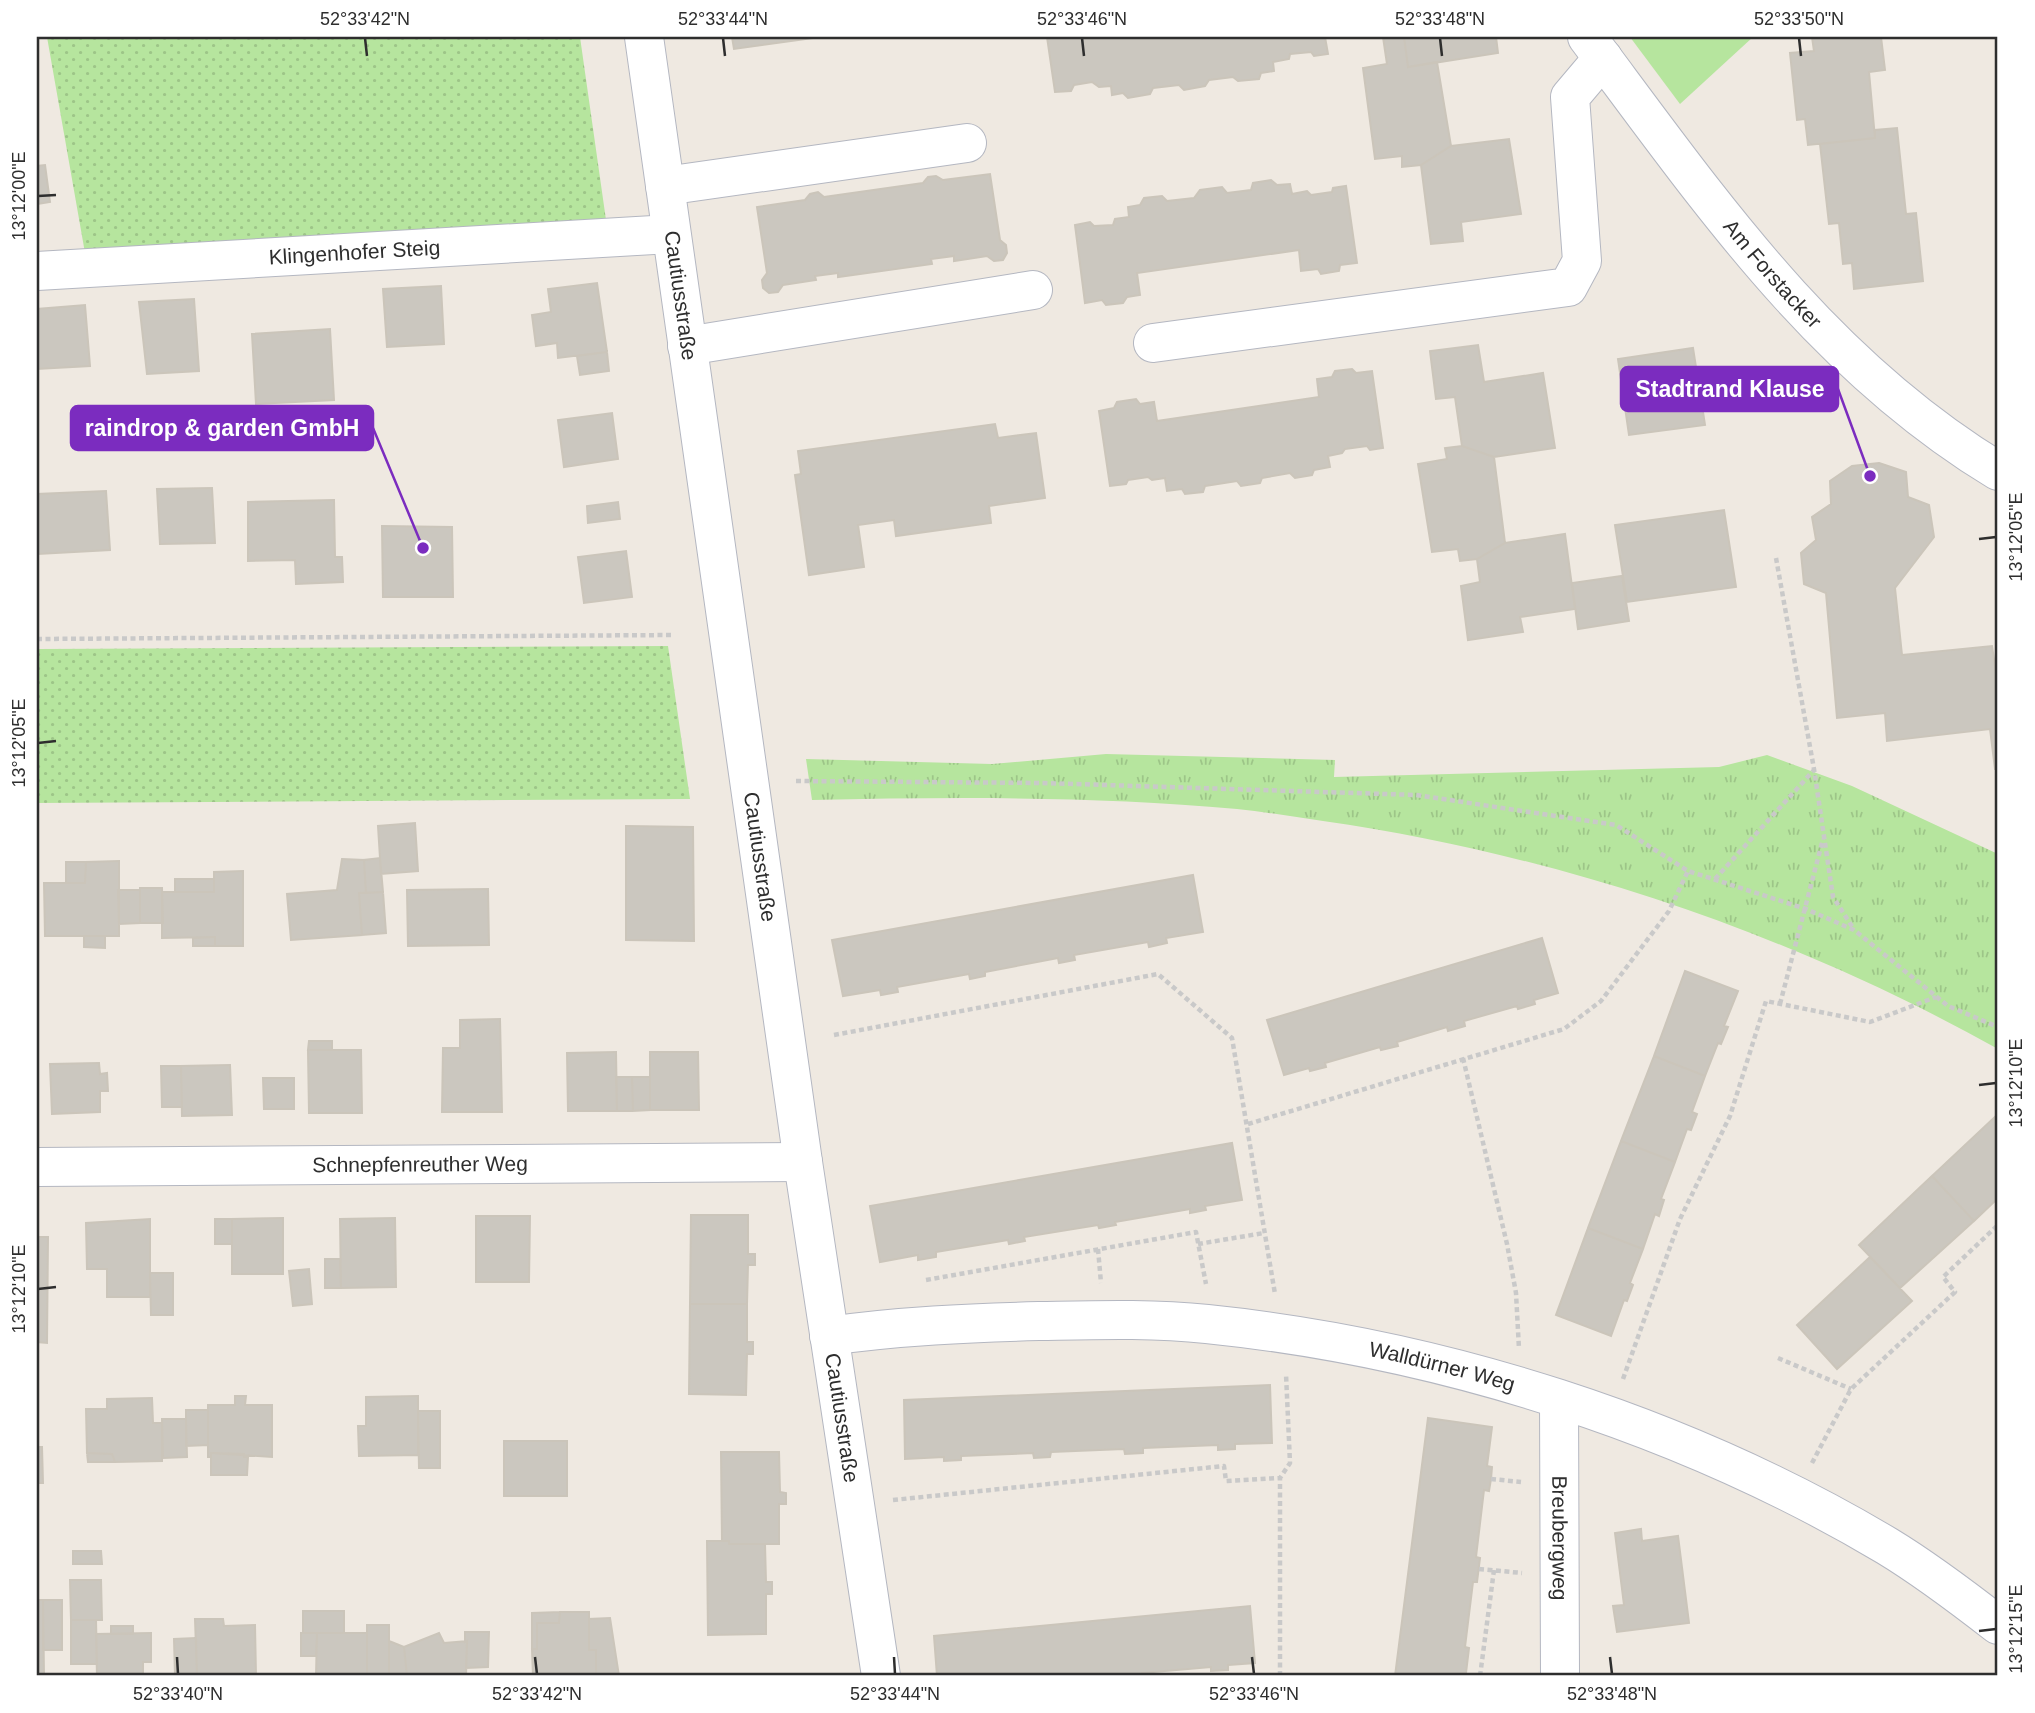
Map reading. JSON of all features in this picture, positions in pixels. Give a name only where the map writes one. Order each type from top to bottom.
[{"type":"street","name":"Cautiusstraße","points":[[644,37],[803,1163],[881,1676]]},
{"type":"street","points":[[1153,343],[1568,287],[1582,261],[1570,97],[1595,48]]},
{"type":"street","name":"Am Forstacker","points":[[1595,48],[1753,256],[1826,336],[1920,418],[1998,471]]},
{"type":"street","points":[[665,186],[967,143]]},
{"type":"street","name":"Klingenhofer Steig","points":[[37,271],[671,234]]},
{"type":"street","points":[[687,346],[1033,290]]},
{"type":"street","name":"Schnepfenreuther Weg","points":[[37,1167],[803,1163]]},
{"type":"street","name":"Walldürner Weg","points":[[829,1336],[958,1323],[1101,1320],[1204,1324],[1282,1334],[1453,1366],[1672,1440],[1815,1507],[1888,1547],[1998,1625]]},
{"type":"street","name":"Breubergweg","points":[[1559,1400],[1560,1676]]},
{"type":"path","points":[[1776,558],[1814,769],[1833,897],[1854,930]]},
{"type":"path","points":[[37,639],[674,635]]},
{"type":"path","points":[[1715,879],[1814,769]]},
{"type":"path","points":[[796,781],[1043,783],[1416,795],[1616,825],[1688,871],[1806,909],[1854,930],[1948,1006],[1998,1027]]},
{"type":"path","points":[[1780,1004],[1824,836]]},
{"type":"path","points":[[1248,1124],[1564,1029],[1601,1001],[1669,911],[1688,871]]},
{"type":"path","points":[[834,1035],[1158,974],[1232,1038],[1275,1296]]},
{"type":"path","points":[[1622,1381],[1680,1219],[1730,1116],[1766,1001],[1870,1022],[1937,997]]},
{"type":"path","points":[[1463,1058],[1517,1293],[1520,1362]]},
{"type":"path","points":[[1810,1467],[1851,1388],[1955,1292],[1943,1277],[1998,1225]]},
{"type":"path","points":[[926,1280],[1196,1232],[1207,1290]]},
{"type":"path","points":[[1198,1244],[1264,1233]]},
{"type":"path","points":[[1098,1250],[1102,1295]]},
{"type":"path","points":[[1778,1358],[1851,1388]]},
{"type":"path","points":[[1280,1676],[1280,1478],[1290,1463],[1286,1372]]},
{"type":"path","points":[[892,1500],[1224,1466],[1226,1480],[1280,1478]]},
{"type":"path","points":[[1491,1479],[1529,1483]]},
{"type":"path","points":[[1479,1569],[1530,1574]]},
{"type":"path","points":[[1480,1676],[1494,1570]]},
{"type":"green space","points":[[47,37],[580,37],[606,220],[85,253]]},
{"type":"green space","points":[[1630,37],[1753,37],[1680,104]]},
{"type":"green space","points":[[668,646],[690,799],[37,803],[37,649]]},
{"type":"green space","points":[[1106,754],[1335,760],[1334,777],[1719,767],[1767,755],[1852,786],[1998,854],[1998,1049],[1919,1007],[1838,969],[1755,935],[1671,904],[1585,877],[1499,855],[1411,836],[1248,810],[1025,798],[812,800],[806,759],[992,764]]},
{"type":"building","points":[[732,37],[820,37],[734,49]]},
{"type":"building","points":[[1047,37],[1325,37],[1328,54],[1290,54],[1289,59],[1273,62],[1274,71],[1261,73],[1259,79],[1238,81],[1233,77],[1209,80],[1205,86],[1184,90],[1179,85],[1153,88],[1150,94],[1128,98],[1123,93],[1112,95],[1111,86],[1099,87],[1092,82],[1074,85],[1071,91],[1055,92]]},
{"type":"building","points":[[1383,37],[1404,37],[1408,67],[1437,62],[1451,146],[1421,165],[1402,167],[1402,156],[1375,159],[1363,68],[1387,64]]},
{"type":"building","points":[[1404,37],[1496,37],[1498,53],[1408,67]]},
{"type":"building","points":[[1812,37],[1881,37],[1885,70],[1869,72],[1875,138],[1808,145],[1805,119],[1797,120],[1790,53],[1814,51]]},
{"type":"building","points":[[1897,128],[1906,214],[1916,213],[1923,281],[1854,289],[1852,263],[1843,264],[1839,223],[1829,224],[1820,144],[1875,138],[1875,130]]},
{"type":"building","points":[[1509,139],[1521,214],[1461,222],[1463,241],[1431,244],[1421,165],[1451,146]]},
{"type":"building","points":[[45,165],[50,202],[37,204],[37,166]]},
{"type":"building","points":[[990,174],[1000,240],[1006,245],[1007,253],[1003,260],[994,261],[987,256],[954,261],[954,256],[931,259],[932,264],[838,277],[838,273],[815,276],[816,280],[783,285],[778,292],[769,293],[763,288],[762,280],[767,273],[757,207],[805,200],[810,194],[818,192],[824,197],[923,183],[928,177],[936,176],[943,180]]},
{"type":"building","points":[[1271,180],[1277,185],[1290,184],[1292,194],[1307,191],[1311,195],[1332,192],[1333,188],[1346,186],[1357,263],[1340,265],[1339,271],[1321,274],[1318,269],[1301,271],[1299,250],[1137,273],[1140,295],[1127,297],[1123,303],[1106,305],[1102,300],[1085,303],[1075,225],[1090,222],[1094,226],[1113,225],[1115,219],[1129,217],[1128,207],[1140,205],[1144,198],[1162,196],[1167,201],[1194,198],[1200,190],[1222,187],[1227,193],[1251,190],[1253,183]]},
{"type":"building","points":[[597,283],[607,352],[558,358],[557,343],[536,346],[532,315],[551,312],[548,289]]},
{"type":"building","points":[[441,286],[444,344],[387,347],[383,289]]},
{"type":"building","points":[[194,299],[199,371],[147,374],[139,302]]},
{"type":"building","points":[[85,305],[90,366],[37,369],[37,309]]},
{"type":"building","points":[[330,329],[334,400],[256,404],[252,334]]},
{"type":"building","points":[[1478,345],[1484,382],[1543,373],[1555,448],[1494,457],[1462,446],[1455,397],[1436,399],[1430,351]]},
{"type":"building","points":[[1693,348],[1705,425],[1629,435],[1618,359]]},
{"type":"building","points":[[607,352],[609,371],[580,375],[577,356]]},
{"type":"building","points":[[1352,369],[1356,373],[1372,371],[1383,448],[1370,450],[1367,446],[1345,449],[1342,453],[1328,456],[1330,467],[1314,470],[1312,475],[1295,478],[1290,473],[1262,478],[1260,483],[1241,486],[1237,481],[1205,486],[1203,492],[1185,494],[1182,489],[1167,491],[1165,478],[1152,480],[1148,477],[1110,486],[1099,411],[1114,408],[1117,402],[1136,399],[1140,404],[1154,402],[1157,421],[1319,397],[1317,379],[1332,377],[1335,371]]},
{"type":"building","points":[[612,413],[618,459],[564,467],[558,420]]},
{"type":"building","points":[[995,424],[998,438],[1036,433],[1045,498],[989,506],[991,523],[896,536],[894,520],[858,525],[864,567],[809,575],[795,475],[801,474],[798,451]]},
{"type":"building","points":[[1462,446],[1494,457],[1505,543],[1477,559],[1460,561],[1458,549],[1432,552],[1418,464],[1447,459],[1445,448]]},
{"type":"building","points":[[1879,463],[1906,472],[1908,497],[1929,505],[1934,537],[1895,588],[1902,655],[1992,646],[1998,685],[1998,769],[1995,769],[1990,729],[1887,741],[1885,713],[1837,718],[1826,593],[1804,584],[1801,553],[1816,540],[1812,517],[1831,504],[1830,481],[1852,466]]},
{"type":"building","points":[[212,488],[215,543],[160,544],[157,489]]},
{"type":"building","points":[[106,491],[110,550],[38,554],[37,494]]},
{"type":"building","points":[[334,500],[335,557],[342,557],[343,582],[296,584],[295,560],[248,561],[248,502]]},
{"type":"building","points":[[618,502],[620,519],[588,523],[587,506]]},
{"type":"building","points":[[1724,510],[1736,587],[1627,602],[1615,525]]},
{"type":"building","points":[[382,526],[452,527],[453,597],[383,597]]},
{"type":"building","points":[[1565,534],[1575,609],[1520,617],[1523,632],[1468,640],[1461,586],[1480,582],[1477,559],[1505,543]]},
{"type":"building","points":[[626,551],[632,597],[584,603],[578,557]]},
{"type":"building","points":[[1622,576],[1629,621],[1578,629],[1572,583]]},
{"type":"building","points":[[415,823],[418,871],[381,874],[378,826]]},
{"type":"building","points":[[626,826],[693,827],[694,941],[626,940]]},
{"type":"building","points":[[380,858],[383,892],[366,893],[364,860]]},
{"type":"building","points":[[342,859],[364,860],[366,893],[359,893],[362,935],[291,940],[287,894],[337,890]]},
{"type":"building","points":[[119,861],[119,936],[45,936],[44,883],[85,883],[86,862]]},
{"type":"building","points":[[66,862],[86,862],[85,883],[66,883]]},
{"type":"building","points":[[243,871],[243,946],[215,946],[215,937],[162,938],[162,892],[214,892],[214,872]]},
{"type":"building","points":[[1193,875],[1203,932],[1166,938],[1167,943],[1149,947],[1148,942],[1074,955],[1075,960],[1059,963],[1058,958],[985,972],[985,976],[970,979],[969,974],[897,987],[898,992],[881,995],[880,990],[843,996],[832,940]]},
{"type":"building","points":[[175,879],[214,879],[214,892],[175,892]]},
{"type":"building","points":[[140,888],[162,888],[163,923],[140,923]]},
{"type":"building","points":[[488,889],[489,945],[408,946],[407,890]]},
{"type":"building","points":[[118,890],[140,890],[140,923],[119,924]]},
{"type":"building","points":[[383,892],[386,933],[362,935],[359,893]]},
{"type":"building","points":[[84,936],[105,936],[105,948],[84,947]]},
{"type":"building","points":[[215,937],[215,946],[193,946],[193,938]]},
{"type":"building","points":[[1542,938],[1558,993],[1534,1000],[1535,1004],[1518,1009],[1517,1006],[1464,1021],[1465,1026],[1448,1031],[1447,1027],[1397,1042],[1398,1046],[1381,1050],[1380,1047],[1325,1063],[1326,1067],[1310,1071],[1309,1068],[1284,1075],[1267,1020]]},
{"type":"building","points":[[1685,971],[1738,991],[1724,1026],[1728,1027],[1721,1044],[1718,1043],[1705,1076],[1654,1056]]},
{"type":"building","points":[[500,1019],[502,1112],[442,1112],[443,1048],[460,1048],[460,1020]]},
{"type":"building","points":[[309,1041],[332,1041],[332,1050],[308,1050]]},
{"type":"building","points":[[308,1050],[361,1050],[362,1113],[309,1113]]},
{"type":"building","points":[[616,1052],[617,1111],[568,1111],[567,1053]]},
{"type":"building","points":[[650,1052],[698,1052],[699,1110],[650,1110]]},
{"type":"building","points":[[1654,1056],[1705,1076],[1692,1112],[1697,1114],[1691,1130],[1687,1129],[1675,1162],[1621,1141]]},
{"type":"building","points":[[99,1063],[100,1074],[107,1073],[108,1091],[100,1091],[100,1112],[52,1114],[50,1064]]},
{"type":"building","points":[[230,1065],[232,1115],[182,1116],[181,1066]]},
{"type":"building","points":[[161,1066],[181,1066],[182,1107],[162,1107]]},
{"type":"building","points":[[616,1077],[632,1077],[633,1111],[617,1111]]},
{"type":"building","points":[[632,1077],[650,1077],[650,1110],[633,1111]]},
{"type":"building","points":[[263,1078],[294,1078],[294,1109],[264,1109]]},
{"type":"building","points":[[1998,1114],[1998,1198],[1974,1221],[1932,1176]]},
{"type":"building","points":[[1621,1141],[1675,1162],[1661,1199],[1664,1200],[1659,1216],[1655,1214],[1643,1249],[1588,1228]]},
{"type":"building","points":[[1232,1143],[1242,1200],[1205,1206],[1206,1210],[1190,1213],[1190,1209],[1115,1222],[1116,1225],[1099,1228],[1098,1225],[1024,1237],[1025,1241],[1009,1244],[1008,1240],[936,1252],[936,1257],[918,1260],[918,1255],[880,1262],[870,1206]]},
{"type":"building","points":[[1932,1176],[1974,1221],[1900,1288],[1859,1245]]},
{"type":"building","points":[[691,1215],[748,1215],[748,1254],[755,1254],[755,1265],[748,1265],[747,1304],[690,1304]]},
{"type":"building","points":[[476,1216],[530,1216],[529,1282],[476,1282]]},
{"type":"building","points":[[283,1218],[283,1274],[232,1274],[232,1219]]},
{"type":"building","points":[[395,1218],[396,1287],[341,1288],[340,1219]]},
{"type":"building","points":[[150,1219],[150,1297],[107,1297],[107,1269],[87,1269],[86,1223]]},
{"type":"building","points":[[215,1219],[232,1219],[232,1244],[215,1244]]},
{"type":"building","points":[[1588,1228],[1643,1249],[1630,1283],[1633,1285],[1627,1301],[1624,1300],[1611,1336],[1556,1315]]},
{"type":"building","points":[[37,1237],[48,1237],[47,1343],[37,1342]]},
{"type":"building","points":[[1870,1257],[1912,1301],[1837,1369],[1797,1325]]},
{"type":"building","points":[[325,1259],[340,1259],[341,1288],[325,1288]]},
{"type":"building","points":[[309,1269],[312,1304],[293,1306],[289,1271]]},
{"type":"building","points":[[150,1273],[173,1273],[173,1315],[151,1315]]},
{"type":"building","points":[[690,1304],[747,1304],[747,1342],[753,1342],[753,1354],[747,1354],[746,1395],[689,1394]]},
{"type":"building","points":[[1270,1385],[1272,1443],[1235,1444],[1235,1449],[1218,1450],[1218,1445],[1143,1448],[1143,1453],[1125,1454],[1124,1449],[1051,1452],[1050,1457],[1034,1458],[1033,1453],[961,1456],[961,1460],[944,1461],[944,1457],[905,1459],[904,1400]]},
{"type":"building","points":[[235,1396],[246,1396],[245,1405],[272,1405],[272,1457],[211,1453],[211,1457],[208,1457],[208,1405],[235,1405]]},
{"type":"building","points":[[418,1396],[418,1455],[359,1456],[358,1426],[366,1426],[366,1397]]},
{"type":"building","points":[[152,1398],[153,1423],[162,1423],[162,1461],[115,1462],[112,1454],[87,1453],[86,1409],[107,1409],[107,1399]]},
{"type":"building","points":[[186,1410],[208,1410],[208,1445],[186,1446]]},
{"type":"building","points":[[418,1411],[440,1411],[440,1468],[419,1468]]},
{"type":"building","points":[[1428,1418],[1492,1427],[1487,1466],[1492,1467],[1491,1479],[1489,1491],[1484,1490],[1476,1557],[1480,1558],[1477,1582],[1473,1582],[1465,1647],[1469,1648],[1466,1673],[1461,1673],[1460,1676],[1395,1676]]},
{"type":"building","points":[[162,1419],[186,1419],[187,1457],[163,1458]]},
{"type":"building","points":[[504,1441],[567,1441],[567,1496],[504,1496]]},
{"type":"building","points":[[37,1447],[42,1447],[43,1483],[37,1483]]},
{"type":"building","points":[[721,1452],[779,1452],[780,1492],[786,1493],[786,1504],[779,1504],[779,1544],[729,1544],[729,1541],[722,1541]]},
{"type":"building","points":[[87,1453],[112,1454],[115,1462],[88,1462]]},
{"type":"building","points":[[211,1453],[244,1454],[244,1457],[248,1457],[247,1475],[211,1475]]},
{"type":"building","points":[[1641,1529],[1642,1541],[1678,1536],[1689,1623],[1617,1632],[1613,1606],[1624,1605],[1615,1533]]},
{"type":"building","points":[[707,1541],[765,1544],[766,1582],[772,1582],[772,1594],[766,1594],[766,1634],[708,1635]]},
{"type":"building","points":[[73,1551],[101,1551],[102,1564],[73,1564]]},
{"type":"building","points":[[70,1580],[101,1580],[102,1620],[71,1620]]},
{"type":"building","points":[[37,1600],[43,1600],[44,1676],[37,1676]]},
{"type":"building","points":[[43,1600],[62,1600],[62,1650],[43,1650]]},
{"type":"building","points":[[1250,1606],[1255,1663],[1228,1665],[1228,1670],[1211,1671],[1211,1667],[1142,1673],[1142,1676],[937,1676],[934,1636]]},
{"type":"building","points":[[303,1611],[344,1611],[344,1633],[303,1633]]},
{"type":"building","points":[[560,1612],[589,1612],[589,1650],[596,1650],[596,1676],[533,1676],[532,1649],[537,1649],[537,1623],[559,1623]]},
{"type":"building","points":[[560,1612],[559,1623],[537,1623],[537,1649],[532,1649],[532,1613]]},
{"type":"building","points":[[610,1618],[619,1676],[596,1676],[596,1650],[589,1650],[589,1619]]},
{"type":"building","points":[[195,1619],[223,1619],[224,1626],[255,1625],[256,1676],[197,1676]]},
{"type":"building","points":[[71,1620],[96,1620],[97,1664],[71,1664]]},
{"type":"building","points":[[367,1625],[389,1625],[389,1676],[367,1676]]},
{"type":"building","points":[[111,1626],[133,1626],[133,1634],[111,1634]]},
{"type":"building","points":[[465,1632],[489,1632],[488,1667],[466,1668]]},
{"type":"building","points":[[151,1633],[151,1662],[143,1662],[143,1676],[97,1676],[96,1634]]},
{"type":"building","points":[[301,1633],[317,1633],[316,1656],[301,1656]]},
{"type":"building","points":[[317,1633],[367,1633],[367,1676],[316,1676]]},
{"type":"building","points":[[439,1633],[444,1643],[467,1641],[466,1676],[407,1676],[404,1647]]},
{"type":"building","points":[[196,1638],[197,1676],[175,1676],[174,1639]]},
{"type":"building","points":[[389,1641],[404,1647],[407,1676],[389,1676]]},
{"type":"place","name":"Stadtrand Klause","points":[[1870,476]]},
{"type":"place","name":"raindrop & garden GmbH","points":[[423,548]]}]
